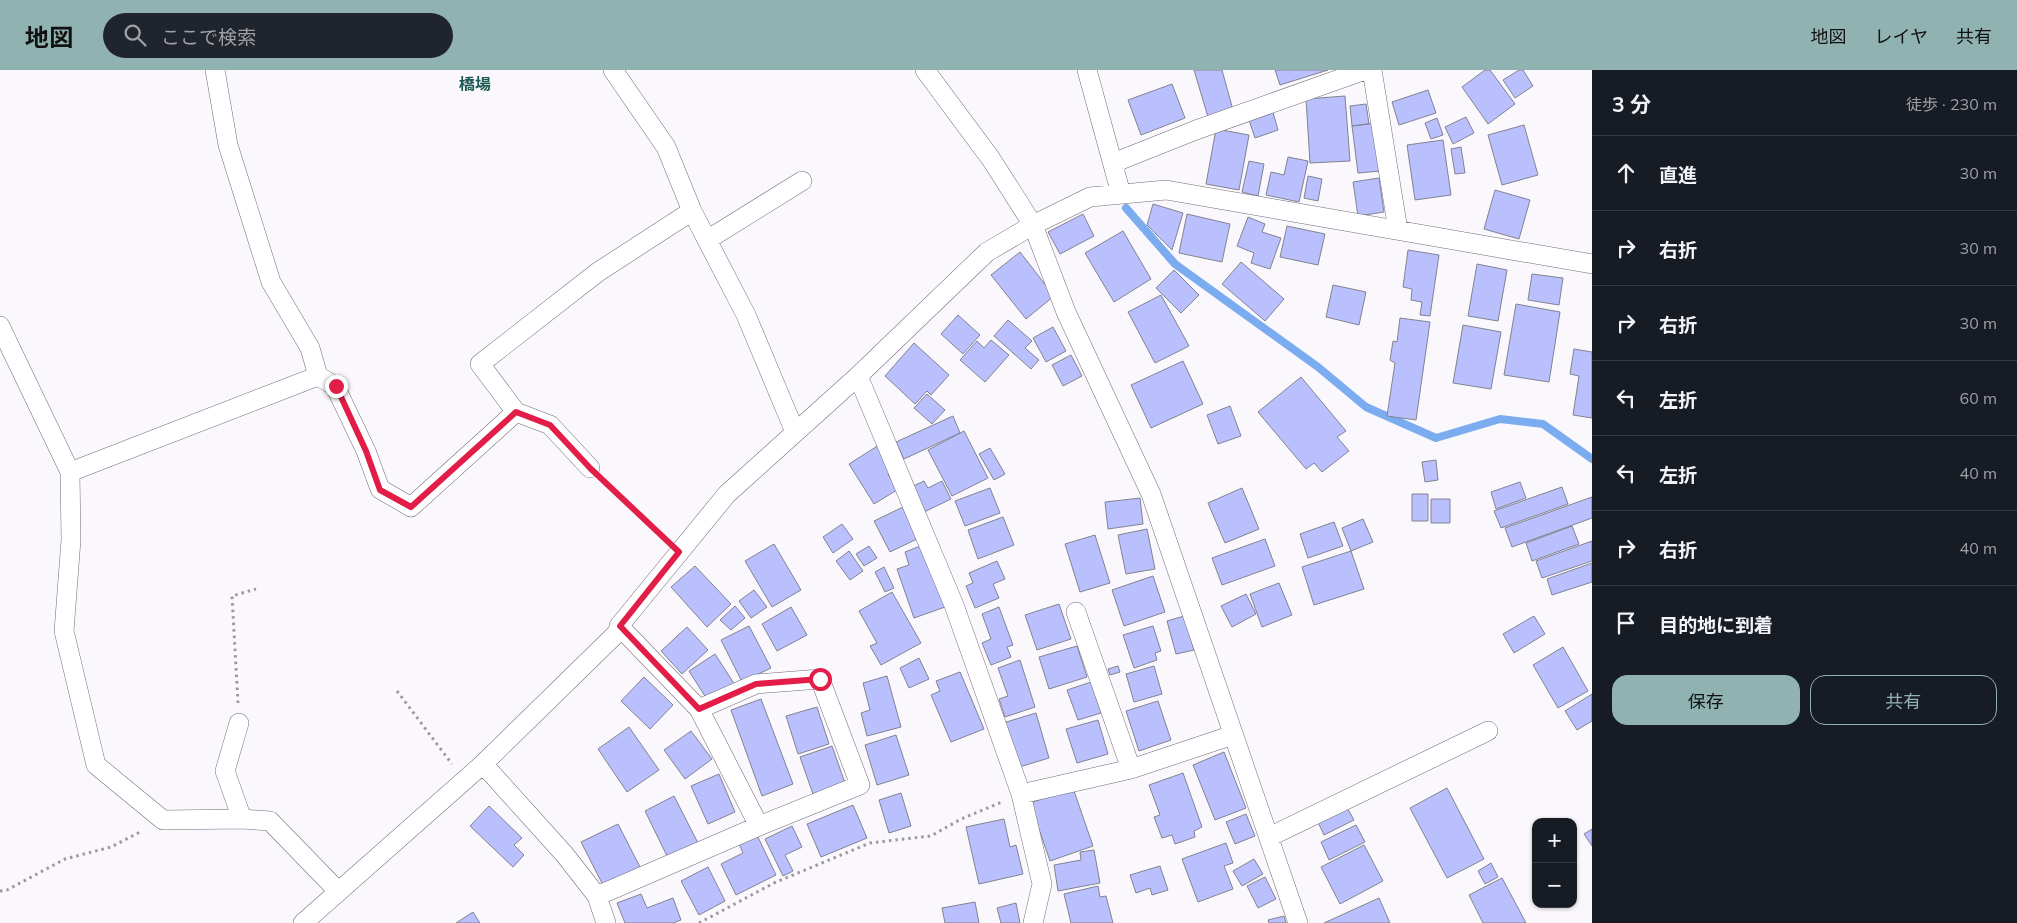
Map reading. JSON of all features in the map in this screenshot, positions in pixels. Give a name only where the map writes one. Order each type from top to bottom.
[{"type":"street","points":[[215,70],[228,145],[271,282],[310,348],[318,376],[336,386],[366,451],[380,490],[411,507],[516,412]]},
{"type":"street","points":[[613,70],[666,146],[692,211],[746,315],[795,432]]},
{"type":"street","points":[[925,70],[991,159],[1033,225],[1066,312],[1151,494],[1298,923]]},
{"type":"street","points":[[1087,70],[1121,194]]},
{"type":"street","points":[[1113,163],[1196,130],[1365,70]]},
{"type":"street","points":[[1372,70],[1398,230]]},
{"type":"street","points":[[707,240],[802,181]]},
{"type":"street","points":[[303,923],[483,764],[618,632],[620,626],[727,494],[858,376],[987,252],[1033,225],[1090,197],[1166,190],[1592,264]]},
{"type":"street","points":[[590,468],[550,425],[516,412],[480,364],[598,272],[692,211]]},
{"type":"street","points":[[0,326],[70,472],[71,540],[64,631],[96,765],[163,820],[242,819],[270,821],[338,891]]},
{"type":"street","points":[[70,472],[318,376]]},
{"type":"street","points":[[858,376],[954,605],[1021,794],[1042,884],[1033,923]]},
{"type":"street","points":[[1076,612],[1131,769]]},
{"type":"street","points":[[620,626],[699,709],[759,826]]},
{"type":"street","points":[[597,896],[860,784],[820,679],[756,684],[699,709]]},
{"type":"street","points":[[239,723],[225,771],[242,819]]},
{"type":"street","points":[[1269,837],[1488,731]]},
{"type":"street","points":[[1021,794],[1131,769],[1233,735]]},
{"type":"street","points":[[483,764],[565,855],[597,896],[606,923]]},
{"type":"path","points":[[590,468],[679,552]]},
{"type":"path","points":[[239,723],[232,596],[256,589]]},
{"type":"path","points":[[398,692],[465,780]]},
{"type":"path","points":[[699,923],[774,883],[870,843],[931,836],[961,820],[1021,794]]},
{"type":"path","points":[[0,892],[65,859],[111,846],[163,820]]},
{"type":"building","points":[[1194,70],[1222,70],[1233,110],[1208,117]]},
{"type":"building","points":[[1275,70],[1328,70],[1280,85]]},
{"type":"building","points":[[1485,70],[1490,70],[1515,104],[1488,124],[1462,87]]},
{"type":"building","points":[[1519,70],[1523,70],[1533,86],[1515,98],[1503,80]]},
{"type":"building","points":[[1172,84],[1185,118],[1141,135],[1128,100]]},
{"type":"building","points":[[1428,90],[1436,113],[1399,125],[1392,102]]},
{"type":"building","points":[[1345,96],[1350,161],[1310,163],[1306,99]]},
{"type":"building","points":[[1366,104],[1369,124],[1352,126],[1350,106]]},
{"type":"building","points":[[1272,109],[1278,130],[1255,138],[1248,117]]},
{"type":"building","points":[[1466,117],[1474,133],[1453,144],[1445,127]]},
{"type":"building","points":[[1437,118],[1443,135],[1431,139],[1425,123]]},
{"type":"building","points":[[1375,123],[1381,171],[1358,173],[1352,126]]},
{"type":"building","points":[[1524,125],[1538,175],[1502,185],[1488,135]]},
{"type":"building","points":[[1216,129],[1249,135],[1239,190],[1206,184]]},
{"type":"building","points":[[1443,140],[1451,195],[1415,200],[1407,145]]},
{"type":"building","points":[[1461,147],[1465,173],[1455,174],[1451,149]]},
{"type":"building","points":[[1288,157],[1308,161],[1299,202],[1266,195],[1271,172],[1284,175]]},
{"type":"building","points":[[1249,161],[1264,164],[1258,196],[1242,192]]},
{"type":"building","points":[[1308,176],[1322,179],[1318,201],[1304,198]]},
{"type":"building","points":[[1379,178],[1384,212],[1358,216],[1353,182]]},
{"type":"building","points":[[1495,190],[1530,200],[1519,239],[1484,229]]},
{"type":"building","points":[[1153,204],[1183,213],[1172,250],[1147,225]]},
{"type":"building","points":[[1083,214],[1094,236],[1060,254],[1048,232]]},
{"type":"building","points":[[1187,214],[1230,224],[1222,262],[1179,253]]},
{"type":"building","points":[[1248,217],[1265,224],[1262,232],[1281,238],[1270,269],[1251,263],[1254,253],[1237,246]]},
{"type":"building","points":[[1287,226],[1325,234],[1318,265],[1280,257]]},
{"type":"building","points":[[1123,231],[1151,279],[1114,302],[1085,253]]},
{"type":"building","points":[[1408,250],[1439,255],[1430,316],[1420,315],[1422,302],[1411,300],[1412,289],[1403,287]]},
{"type":"building","points":[[1020,252],[1054,296],[1026,319],[991,275]]},
{"type":"building","points":[[1241,262],[1284,299],[1265,321],[1222,284]]},
{"type":"building","points":[[1477,264],[1507,270],[1498,321],[1468,316]]},
{"type":"building","points":[[1174,270],[1199,295],[1181,313],[1156,288]]},
{"type":"building","points":[[1532,274],[1563,278],[1559,305],[1528,300]]},
{"type":"building","points":[[1333,285],[1366,292],[1359,325],[1326,317]]},
{"type":"building","points":[[1161,295],[1189,346],[1155,363],[1128,312]]},
{"type":"building","points":[[1516,304],[1560,312],[1549,382],[1504,375]]},
{"type":"building","points":[[958,315],[980,335],[963,354],[941,334]]},
{"type":"building","points":[[1400,318],[1430,322],[1416,420],[1387,416],[1395,363],[1390,360],[1393,341],[1397,342]]},
{"type":"building","points":[[1008,320],[1032,341],[1025,348],[1039,360],[1031,369],[994,336]]},
{"type":"building","points":[[1463,325],[1501,332],[1491,389],[1453,383]]},
{"type":"building","points":[[1053,327],[1066,351],[1046,362],[1033,338]]},
{"type":"building","points":[[991,340],[1009,355],[985,382],[960,360],[977,341],[984,348]]},
{"type":"building","points":[[914,343],[949,375],[931,395],[927,391],[915,404],[885,376]]},
{"type":"building","points":[[1574,349],[1592,352],[1592,418],[1573,415],[1579,376],[1570,374]]},
{"type":"building","points":[[1071,355],[1082,376],[1063,386],[1052,365]]},
{"type":"building","points":[[1183,361],[1203,404],[1151,428],[1131,385]]},
{"type":"building","points":[[1301,377],[1346,431],[1337,437],[1349,451],[1322,472],[1314,463],[1306,469],[1258,412]]},
{"type":"building","points":[[927,394],[945,410],[932,424],[914,408]]},
{"type":"building","points":[[1230,406],[1241,436],[1218,444],[1207,415]]},
{"type":"building","points":[[953,416],[960,433],[904,459],[896,442]]},
{"type":"building","points":[[964,431],[988,478],[952,496],[928,450]]},
{"type":"building","points":[[879,445],[895,470],[888,474],[897,490],[874,504],[849,464]]},
{"type":"building","points":[[990,448],[1005,474],[994,480],[979,454]]},
{"type":"building","points":[[1436,460],[1438,480],[1425,482],[1422,462]]},
{"type":"building","points":[[924,481],[928,488],[942,481],[951,499],[922,513],[909,488]]},
{"type":"building","points":[[1520,482],[1526,498],[1496,509],[1491,492]]},
{"type":"building","points":[[1562,487],[1568,504],[1501,528],[1494,511]]},
{"type":"building","points":[[990,488],[1000,513],[965,526],[955,501]]},
{"type":"building","points":[[1242,488],[1259,529],[1225,543],[1208,503]]},
{"type":"building","points":[[1412,494],[1428,494],[1428,521],[1412,521]]},
{"type":"building","points":[[1592,497],[1592,518],[1512,547],[1505,528]]},
{"type":"building","points":[[1140,498],[1143,524],[1108,529],[1105,502]]},
{"type":"building","points":[[1431,499],[1450,499],[1450,523],[1431,523]]},
{"type":"building","points":[[903,507],[919,538],[890,552],[874,521]]},
{"type":"building","points":[[1003,517],[1014,545],[978,559],[968,530]]},
{"type":"building","points":[[1363,519],[1373,542],[1351,551],[1342,528]]},
{"type":"building","points":[[1334,522],[1343,546],[1308,558],[1300,534]]},
{"type":"building","points":[[842,524],[853,539],[833,553],[823,537]]},
{"type":"building","points":[[1572,526],[1579,544],[1532,561],[1526,543]]},
{"type":"building","points":[[1147,529],[1155,569],[1126,574],[1118,535]]},
{"type":"building","points":[[1095,535],[1110,583],[1080,592],[1065,544]]},
{"type":"building","points":[[1265,539],[1275,566],[1222,585],[1212,558]]},
{"type":"building","points":[[1592,541],[1592,561],[1542,578],[1536,561]]},
{"type":"building","points":[[774,544],[801,590],[772,607],[745,561]]},
{"type":"building","points":[[923,545],[945,607],[914,618],[897,569],[909,565],[905,552]]},
{"type":"building","points":[[869,546],[877,558],[864,566],[856,554]]},
{"type":"building","points":[[849,551],[863,571],[850,580],[836,561]]},
{"type":"building","points":[[1351,551],[1364,589],[1314,605],[1302,567]]},
{"type":"building","points":[[997,561],[1005,579],[993,584],[999,598],[975,608],[966,586],[973,583],[969,573]]},
{"type":"building","points":[[1592,563],[1592,582],[1552,595],[1547,579]]},
{"type":"building","points":[[695,566],[731,604],[707,627],[671,587]]},
{"type":"building","points":[[884,567],[894,588],[885,592],[875,572]]},
{"type":"building","points":[[1153,576],[1165,612],[1124,626],[1112,590]]},
{"type":"building","points":[[1279,583],[1292,615],[1262,627],[1250,594]]},
{"type":"building","points":[[754,590],[767,607],[751,618],[739,601]]},
{"type":"building","points":[[892,592],[921,643],[881,665],[870,646],[877,643],[859,611]]},
{"type":"building","points":[[1246,594],[1256,614],[1232,627],[1221,606]]},
{"type":"building","points":[[1059,604],[1071,639],[1037,650],[1025,615]]},
{"type":"building","points":[[735,606],[745,618],[731,630],[720,620]]},
{"type":"building","points":[[791,607],[807,635],[777,651],[762,624]]},
{"type":"building","points":[[999,607],[1013,645],[1007,647],[1011,657],[991,665],[982,643],[991,639],[982,614]]},
{"type":"building","points":[[1184,616],[1194,650],[1176,654],[1167,621]]},
{"type":"building","points":[[1534,616],[1545,634],[1514,653],[1503,634]]},
{"type":"building","points":[[749,626],[771,668],[742,682],[721,640]]},
{"type":"building","points":[[1153,626],[1161,651],[1155,653],[1157,660],[1134,668],[1123,635]]},
{"type":"building","points":[[687,627],[708,650],[682,674],[661,651]]},
{"type":"building","points":[[1077,646],[1087,677],[1049,689],[1039,657]]},
{"type":"building","points":[[1563,647],[1588,691],[1558,708],[1533,665]]},
{"type":"building","points":[[715,654],[735,685],[708,701],[689,671]]},
{"type":"building","points":[[919,658],[929,679],[909,688],[900,668]]},
{"type":"building","points":[[1020,660],[1035,707],[1005,717],[999,699],[1008,696],[998,668]]},
{"type":"building","points":[[1118,666],[1120,672],[1110,675],[1108,669]]},
{"type":"building","points":[[1154,666],[1162,694],[1134,702],[1126,674]]},
{"type":"building","points":[[960,672],[984,729],[951,742],[931,695],[940,691],[936,681]]},
{"type":"building","points":[[887,676],[901,727],[867,736],[861,713],[870,710],[863,683]]},
{"type":"building","points":[[644,677],[673,705],[650,729],[621,701]]},
{"type":"building","points":[[1091,682],[1101,713],[1078,720],[1067,690]]},
{"type":"building","points":[[1592,694],[1592,721],[1577,730],[1565,711]]},
{"type":"building","points":[[761,699],[793,784],[762,796],[731,710]]},
{"type":"building","points":[[1158,701],[1171,740],[1139,751],[1126,711]]},
{"type":"building","points":[[817,707],[829,744],[798,754],[786,716]]},
{"type":"building","points":[[1036,713],[1049,758],[1016,768],[1003,723]]},
{"type":"building","points":[[1098,720],[1108,754],[1077,763],[1066,729]]},
{"type":"building","points":[[629,727],[659,770],[627,792],[598,749]]},
{"type":"building","points":[[691,731],[712,759],[685,779],[664,750]]},
{"type":"building","points":[[896,735],[909,775],[877,785],[865,745]]},
{"type":"building","points":[[832,746],[845,783],[813,794],[800,757]]},
{"type":"building","points":[[1224,752],[1246,808],[1215,820],[1193,765]]},
{"type":"building","points":[[1183,773],[1202,827],[1194,831],[1195,837],[1175,844],[1172,835],[1162,838],[1154,817],[1160,815],[1149,785]]},
{"type":"building","points":[[719,774],[735,812],[708,824],[691,786]]},
{"type":"building","points":[[1073,788],[1093,846],[1050,861],[1030,803]]},
{"type":"building","points":[[1447,788],[1484,859],[1447,878],[1410,808]]},
{"type":"building","points":[[901,793],[911,826],[889,833],[879,800]]},
{"type":"building","points":[[674,796],[699,845],[669,860],[645,811]]},
{"type":"building","points":[[853,805],[867,838],[821,857],[807,824]]},
{"type":"building","points":[[489,806],[522,838],[514,845],[524,855],[513,867],[470,826]]},
{"type":"building","points":[[1346,806],[1354,820],[1324,835],[1317,820]]},
{"type":"building","points":[[1246,814],[1255,836],[1235,844],[1226,822]]},
{"type":"building","points":[[1004,819],[1010,847],[1016,845],[1023,874],[979,884],[966,827]]},
{"type":"building","points":[[618,824],[641,869],[604,887],[581,842]]},
{"type":"building","points":[[1356,825],[1365,842],[1329,860],[1321,842]]},
{"type":"building","points":[[792,826],[802,847],[785,855],[793,871],[783,876],[765,839]]},
{"type":"building","points":[[1592,829],[1592,846],[1584,834]]},
{"type":"building","points":[[757,835],[776,875],[736,895],[721,864],[743,853],[739,844]]},
{"type":"building","points":[[1226,843],[1233,863],[1224,866],[1233,889],[1198,902],[1182,859]]},
{"type":"building","points":[[1364,845],[1383,881],[1340,904],[1321,867]]},
{"type":"building","points":[[1094,850],[1100,883],[1058,891],[1054,865],[1081,860],[1080,852]]},
{"type":"building","points":[[1254,859],[1263,874],[1242,886],[1233,871]]},
{"type":"building","points":[[1491,863],[1498,877],[1485,884],[1478,871]]},
{"type":"building","points":[[1160,866],[1168,890],[1152,895],[1150,888],[1136,893],[1130,875]]},
{"type":"building","points":[[708,867],[725,901],[699,915],[681,881]]},
{"type":"building","points":[[1265,877],[1276,899],[1258,908],[1247,886]]},
{"type":"building","points":[[1502,878],[1526,923],[1483,923],[1469,895]]},
{"type":"building","points":[[1098,886],[1100,897],[1106,896],[1113,923],[1071,923],[1064,894]]},
{"type":"building","points":[[641,894],[647,908],[673,898],[681,920],[673,923],[625,923],[617,903]]},
{"type":"building","points":[[1379,898],[1390,923],[1324,923]]},
{"type":"building","points":[[975,902],[979,923],[945,923],[942,908]]},
{"type":"building","points":[[1016,903],[1020,923],[1001,923],[997,908]]},
{"type":"building","points":[[473,912],[480,923],[456,923]]},
{"type":"building","points":[[1284,916],[1286,923],[1269,923],[1268,920]]},
{"type":"waterway","points":[[1126,208],[1175,264],[1318,367],[1366,407],[1436,438],[1500,419],[1543,424],[1592,459]]},
{"type":"district","name":"橋場","points":[[475,84]]},
{"type":"route","points":[[336,386],[366,451],[380,490],[411,507],[516,412],[550,425],[590,468],[679,552],[620,626],[699,709],[756,684],[820,679]]}]
